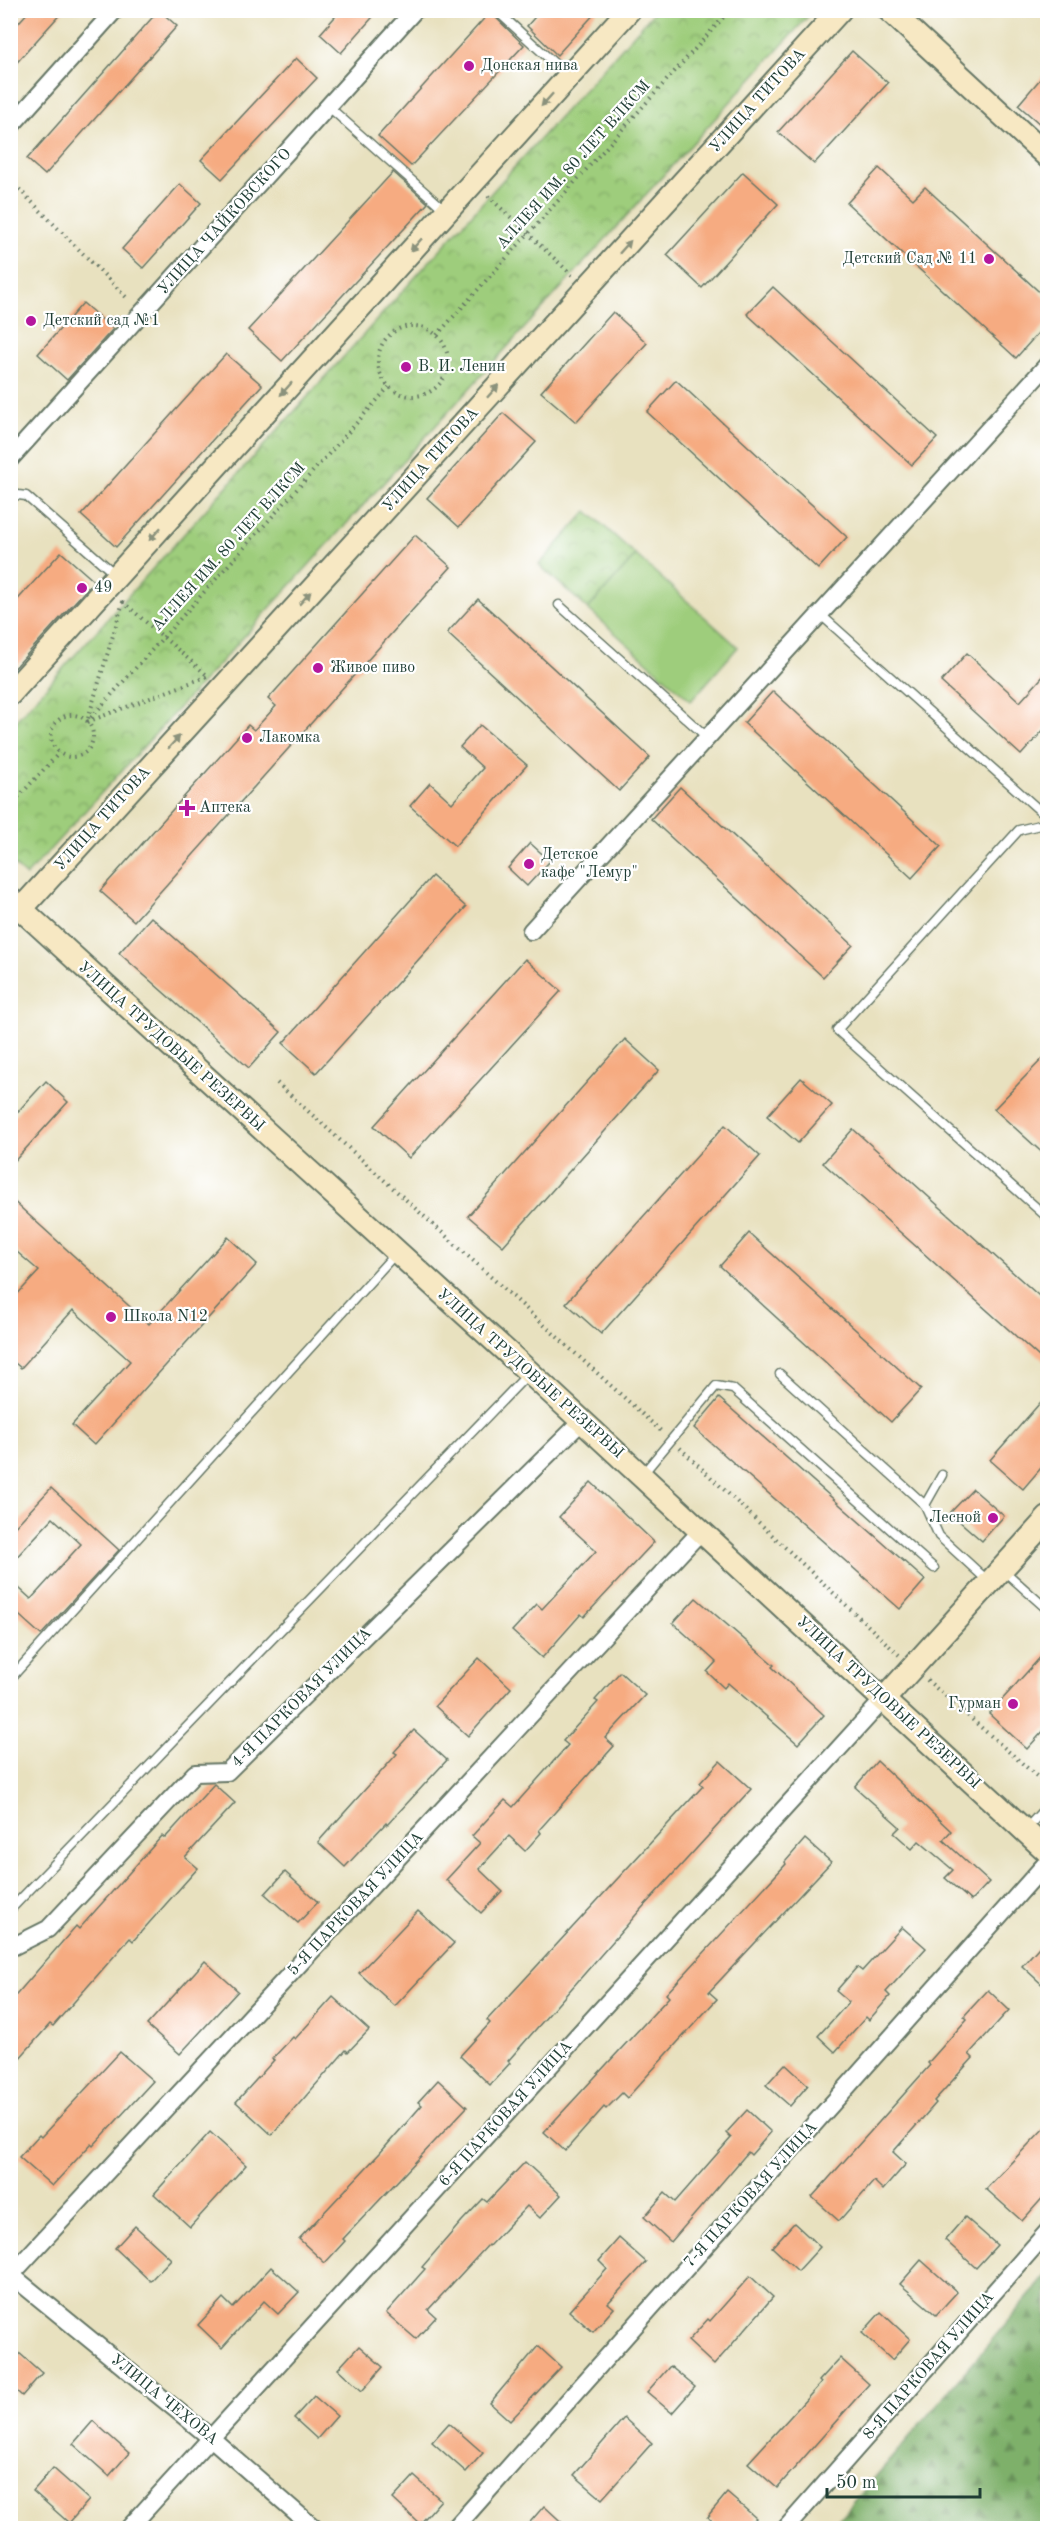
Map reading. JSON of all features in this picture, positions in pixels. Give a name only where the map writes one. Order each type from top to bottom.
[{"type":"street","points":[[10,127],[115,10]]},
{"type":"street","name":"УЛИЦА ЧАЙКОВСКОГО","points":[[10,459],[415,10]]},
{"type":"street","points":[[10,694],[629,10]]},
{"type":"street","name":"УЛИЦА ТИТОВА","points":[[16,904],[840,10]]},
{"type":"street","points":[[889,10],[1047,158]]},
{"type":"street","points":[[531,931],[1047,364]]},
{"type":"street","name":"УЛИЦА ТРУДОВЫЕ РЕЗЕРВЫ","points":[[16,904],[529,1372],[1047,1852]]},
{"type":"street","name":"4-Я ПАРКОВАЯ УЛИЦА","points":[[10,1948],[48,1929],[195,1773],[227,1772],[582,1421]]},
{"type":"street","points":[[884,1700],[1047,1518]]},
{"type":"street","name":"5-Я ПАРКОВАЯ УЛИЦА","points":[[11,2275],[701,1531]]},
{"type":"street","name":"6-Я ПАРКОВАЯ УЛИЦА","points":[[129,2529],[884,1700]]},
{"type":"street","name":"7-Я ПАРКОВАЯ УЛИЦА","points":[[455,2529],[1047,1861]]},
{"type":"street","name":"8-Я ПАРКОВАЯ УЛИЦА","points":[[786,2529],[1047,2231]]},
{"type":"street","name":"УЛИЦА ЧЕХОВА","points":[[11,2275],[211,2438],[314,2529]]},
{"type":"lane","points":[[496,10],[568,77]]},
{"type":"lane","points":[[328,106],[446,211]]},
{"type":"lane","points":[[10,494],[26,496],[117,576]]},
{"type":"lane","points":[[559,605],[708,738]]},
{"type":"lane","points":[[821,615],[1047,818]]},
{"type":"lane","points":[[1047,823],[1019,831],[837,1030],[1047,1218]]},
{"type":"lane","points":[[10,1678],[397,1252]]},
{"type":"lane","points":[[10,1910],[529,1372]]},
{"type":"lane","points":[[780,1374],[925,1505],[939,1536],[1047,1610]]},
{"type":"lane","points":[[641,1476],[716,1386],[733,1389],[934,1568]]},
{"type":"lane","points":[[925,1505],[942,1475]]},
{"type":"lane","points":[[1024,1830],[1047,1805]]},
{"type":"path","name":"АЛЛЕЯ ИМ. 80 ЛЕТ ВЛКСМ","points":[[437,335],[730,10]]},
{"type":"path","points":[[10,169],[15,174],[15,185],[142,313]]},
{"type":"path","points":[[488,196],[572,275]]},
{"type":"path","points":[[417,326],[426,328],[437,335],[448,357],[441,383],[426,394],[414,396],[401,394],[390,387],[382,379],[377,360],[383,342],[389,334],[398,328],[417,326]]},
{"type":"path","name":"АЛЛЕЯ ИМ. 80 ЛЕТ ВЛКСМ","points":[[87,722],[390,387]]},
{"type":"path","points":[[123,602],[208,676],[87,722],[123,602]]},
{"type":"path","points":[[69,716],[76,716],[87,722],[92,729],[93,738],[87,752],[75,757],[59,753],[51,740],[51,732],[56,723],[69,716]]},
{"type":"path","points":[[10,807],[59,753]]},
{"type":"green space","points":[[655,11],[813,11],[26,876],[11,862],[11,726]]},
{"type":"green space","points":[[587,511],[636,555],[588,609],[539,565]]},
{"type":"green space","points":[[636,555],[738,647],[691,701],[588,609]]},
{"type":"green space","points":[[1047,2275],[1047,2523],[1043,2528],[832,2528]]},
{"type":"building","points":[[30,10],[64,10],[10,70],[10,32]]},
{"type":"building","points":[[159,10],[177,26],[45,175],[27,159]]},
{"type":"building","points":[[341,10],[379,10],[341,53],[320,34]]},
{"type":"building","points":[[541,10],[598,10],[557,55],[527,26]]},
{"type":"building","points":[[490,12],[524,45],[411,166],[378,136]]},
{"type":"building","points":[[852,51],[888,83],[814,164],[778,132]]},
{"type":"building","points":[[296,58],[317,78],[222,179],[201,160]]},
{"type":"building","points":[[1047,71],[1047,130],[1018,105]]},
{"type":"building","points":[[879,168],[913,199],[925,187],[1047,299],[1047,323],[1016,358],[847,203]]},
{"type":"building","points":[[393,172],[428,203],[282,361],[248,330]]},
{"type":"building","points":[[743,172],[778,204],[702,288],[667,255]]},
{"type":"building","points":[[180,184],[201,203],[143,268],[122,249]]},
{"type":"building","points":[[773,287],[937,438],[912,465],[747,314]]},
{"type":"building","points":[[83,303],[113,329],[67,380],[38,354]]},
{"type":"building","points":[[613,312],[647,343],[576,422],[541,392]]},
{"type":"building","points":[[226,354],[262,385],[116,547],[81,515]]},
{"type":"building","points":[[676,380],[847,537],[818,569],[647,412]]},
{"type":"building","points":[[503,413],[536,442],[459,527],[427,498]]},
{"type":"building","points":[[415,535],[451,567],[134,921],[100,891],[248,725],[254,730],[276,706],[268,699]]},
{"type":"building","points":[[61,552],[94,581],[10,673],[10,608]]},
{"type":"building","points":[[478,599],[650,757],[619,791],[447,633]]},
{"type":"building","points":[[967,653],[1020,702],[1047,672],[1047,726],[1021,755],[941,682]]},
{"type":"building","points":[[773,691],[941,846],[912,878],[744,723]]},
{"type":"building","points":[[480,725],[527,765],[455,846],[410,806],[430,783],[452,803],[483,768],[460,747]]},
{"type":"building","points":[[680,787],[853,945],[823,977],[651,819]]},
{"type":"building","name":"Детское кафе \"Лемур\"","points":[[530,843],[550,861],[527,886],[508,868]]},
{"type":"building","points":[[432,876],[466,907],[316,1073],[283,1043]]},
{"type":"building","points":[[151,917],[281,1032],[249,1068],[119,953]]},
{"type":"building","points":[[525,959],[561,991],[409,1158],[374,1126]]},
{"type":"building","points":[[625,1039],[659,1070],[503,1246],[468,1216]]},
{"type":"building","points":[[1047,1054],[1047,1157],[994,1109]]},
{"type":"building","points":[[801,1078],[832,1105],[798,1143],[767,1116]]},
{"type":"building","points":[[46,1081],[68,1102],[10,1166],[10,1120]]},
{"type":"building","points":[[725,1125],[760,1156],[601,1334],[566,1303]]},
{"type":"building","points":[[853,1129],[1047,1303],[1047,1364],[823,1163]]},
{"type":"building","name":"Школа N12","points":[[10,1198],[149,1324],[228,1237],[257,1264],[94,1445],[72,1425],[130,1361],[73,1310],[21,1368],[10,1359],[10,1302],[39,1271],[10,1246]]},
{"type":"building","points":[[749,1233],[921,1389],[891,1422],[720,1266]]},
{"type":"building","points":[[1047,1395],[1047,1461],[1023,1489],[990,1460]]},
{"type":"building","points":[[719,1398],[925,1580],[900,1609],[694,1428]]},
{"type":"building","points":[[591,1482],[654,1542],[584,1617],[581,1614],[542,1658],[512,1631],[537,1604],[542,1609],[596,1551],[559,1517]]},
{"type":"building","points":[[51,1488],[119,1550],[41,1635],[10,1607],[10,1580],[31,1599],[81,1544],[53,1518],[10,1564],[10,1532]]},
{"type":"building","points":[[973,1489],[1004,1516],[982,1541],[950,1513]]},
{"type":"building","points":[[696,1598],[774,1665],[772,1667],[824,1715],[798,1744],[728,1683],[724,1688],[707,1672],[716,1662],[673,1623]]},
{"type":"building","points":[[1047,1650],[1047,1727],[1027,1749],[989,1714]]},
{"type":"building","points":[[479,1658],[511,1688],[468,1736],[435,1706]]},
{"type":"building","points":[[620,1672],[645,1695],[605,1738],[614,1746],[539,1830],[541,1833],[525,1851],[509,1836],[479,1869],[502,1891],[481,1913],[446,1880],[480,1843],[472,1836],[505,1800],[513,1807],[568,1745],[563,1741],[598,1702],[595,1700]]},
{"type":"building","points":[[414,1730],[447,1760],[345,1867],[318,1842],[397,1754],[394,1752]]},
{"type":"building","points":[[720,1761],[751,1789],[642,1908],[508,2061],[510,2063],[490,2085],[460,2056],[490,2023],[487,2020],[703,1786],[700,1783]]},
{"type":"building","points":[[877,1761],[951,1831],[943,1840],[989,1882],[971,1901],[945,1878],[953,1870],[919,1841],[912,1849],[894,1833],[900,1827],[855,1787]]},
{"type":"building","points":[[214,1784],[235,1803],[185,1857],[198,1868],[133,1941],[130,1938],[53,2026],[50,2024],[10,2069],[10,2002],[76,1926],[79,1929],[162,1836],[165,1838]]},
{"type":"building","points":[[805,1839],[831,1862],[709,1992],[717,1999],[627,2098],[622,2093],[606,2109],[604,2107],[565,2151],[544,2132],[669,1997],[666,1994],[786,1864],[785,1862]]},
{"type":"building","points":[[285,1872],[318,1902],[298,1923],[265,1894]]},
{"type":"building","points":[[418,1911],[454,1943],[395,2006],[359,1973]]},
{"type":"building","points":[[902,1927],[926,1948],[886,1992],[890,1996],[869,2020],[866,2017],[835,2052],[818,2036],[849,2002],[836,1991],[857,1967],[862,1971]]},
{"type":"building","points":[[1047,1938],[1047,1989],[1022,1966]]},
{"type":"building","points":[[205,1961],[238,1991],[180,2054],[147,2025]]},
{"type":"building","points":[[988,1990],[1009,2010],[969,2054],[973,2058],[934,2101],[936,2103],[893,2152],[906,2164],[883,2190],[874,2181],[839,2221],[812,2197],[930,2065],[928,2063],[967,2019],[964,2016]]},
{"type":"building","points":[[333,1997],[369,2030],[348,2052],[346,2050],[272,2135],[236,2102],[274,2060],[272,2059],[293,2037],[295,2039]]},
{"type":"building","points":[[120,2052],[153,2081],[93,2146],[91,2144],[52,2186],[19,2157],[39,2135],[41,2137]]},
{"type":"building","points":[[785,2064],[808,2085],[790,2106],[766,2085]]},
{"type":"building","points":[[438,2080],[467,2107],[343,2239],[345,2241],[325,2263],[299,2239],[422,2105],[418,2102]]},
{"type":"building","points":[[747,2110],[771,2132],[751,2155],[748,2152],[671,2242],[644,2217],[665,2193],[675,2202],[731,2138],[726,2133]]},
{"type":"building","points":[[1047,2125],[1047,2193],[1022,2221],[986,2189]]},
{"type":"building","points":[[210,2132],[246,2165],[190,2227],[154,2194]]},
{"type":"building","points":[[525,2162],[561,2195],[540,2218],[527,2206],[428,2310],[436,2317],[416,2339],[386,2313],[425,2269],[422,2267],[462,2221],[483,2199],[487,2202]]},
{"type":"building","points":[[965,2217],[997,2245],[976,2268],[945,2240]]},
{"type":"building","points":[[794,2223],[820,2247],[798,2271],[772,2247]]},
{"type":"building","points":[[135,2226],[171,2259],[150,2281],[115,2248]]},
{"type":"building","points":[[619,2238],[646,2262],[608,2303],[614,2308],[593,2332],[569,2311],[607,2269],[599,2261]]},
{"type":"building","points":[[921,2260],[957,2292],[936,2315],[900,2284]]},
{"type":"building","points":[[271,2267],[299,2292],[278,2314],[264,2301],[222,2348],[198,2325],[223,2298],[233,2308]]},
{"type":"building","points":[[750,2276],[773,2297],[714,2365],[688,2341],[708,2319],[710,2321]]},
{"type":"building","points":[[881,2312],[910,2339],[892,2360],[862,2333]]},
{"type":"building","points":[[10,2345],[42,2373],[22,2396],[10,2385]]},
{"type":"building","points":[[359,2346],[383,2367],[362,2391],[338,2369]]},
{"type":"building","points":[[538,2346],[561,2367],[510,2421],[490,2403]]},
{"type":"building","points":[[840,2358],[869,2384],[777,2488],[748,2463],[821,2383],[819,2381]]},
{"type":"building","points":[[670,2366],[695,2387],[672,2413],[647,2392]]},
{"type":"building","points":[[314,2396],[337,2416],[317,2439],[294,2418]]},
{"type":"building","points":[[624,2418],[652,2443],[602,2499],[574,2475]]},
{"type":"building","points":[[93,2421],[129,2453],[109,2476],[73,2444]]},
{"type":"building","points":[[449,2423],[483,2453],[466,2472],[432,2442]]},
{"type":"building","points":[[53,2468],[89,2500],[69,2523],[33,2491]]},
{"type":"building","points":[[414,2476],[441,2500],[420,2524],[393,2499]]},
{"type":"building","points":[[727,2493],[756,2518],[747,2529],[721,2529],[707,2517]]},
{"type":"building","points":[[544,2506],[569,2529],[524,2529]]},
{"type":"place","name":"Донская нива","points":[[469,66]]},
{"type":"place","name":"Детский Сад № 11","points":[[989,259]]},
{"type":"place","name":"Детский сад №1","points":[[31,321]]},
{"type":"place","name":"В. И. Ленин","points":[[406,367]]},
{"type":"place","name":"49","points":[[82,588]]},
{"type":"place","name":"Живое пиво","points":[[318,668]]},
{"type":"place","name":"Лакомка","points":[[247,738]]},
{"type":"place","name":"Аптека","points":[[187,808]]},
{"type":"place","name":"Детское кафе \"Лемур\"","points":[[529,864]]},
{"type":"place","name":"Школа N12","points":[[111,1317]]},
{"type":"place","name":"Лесной","points":[[993,1518]]},
{"type":"place","name":"Гурман","points":[[1013,1704]]}]
